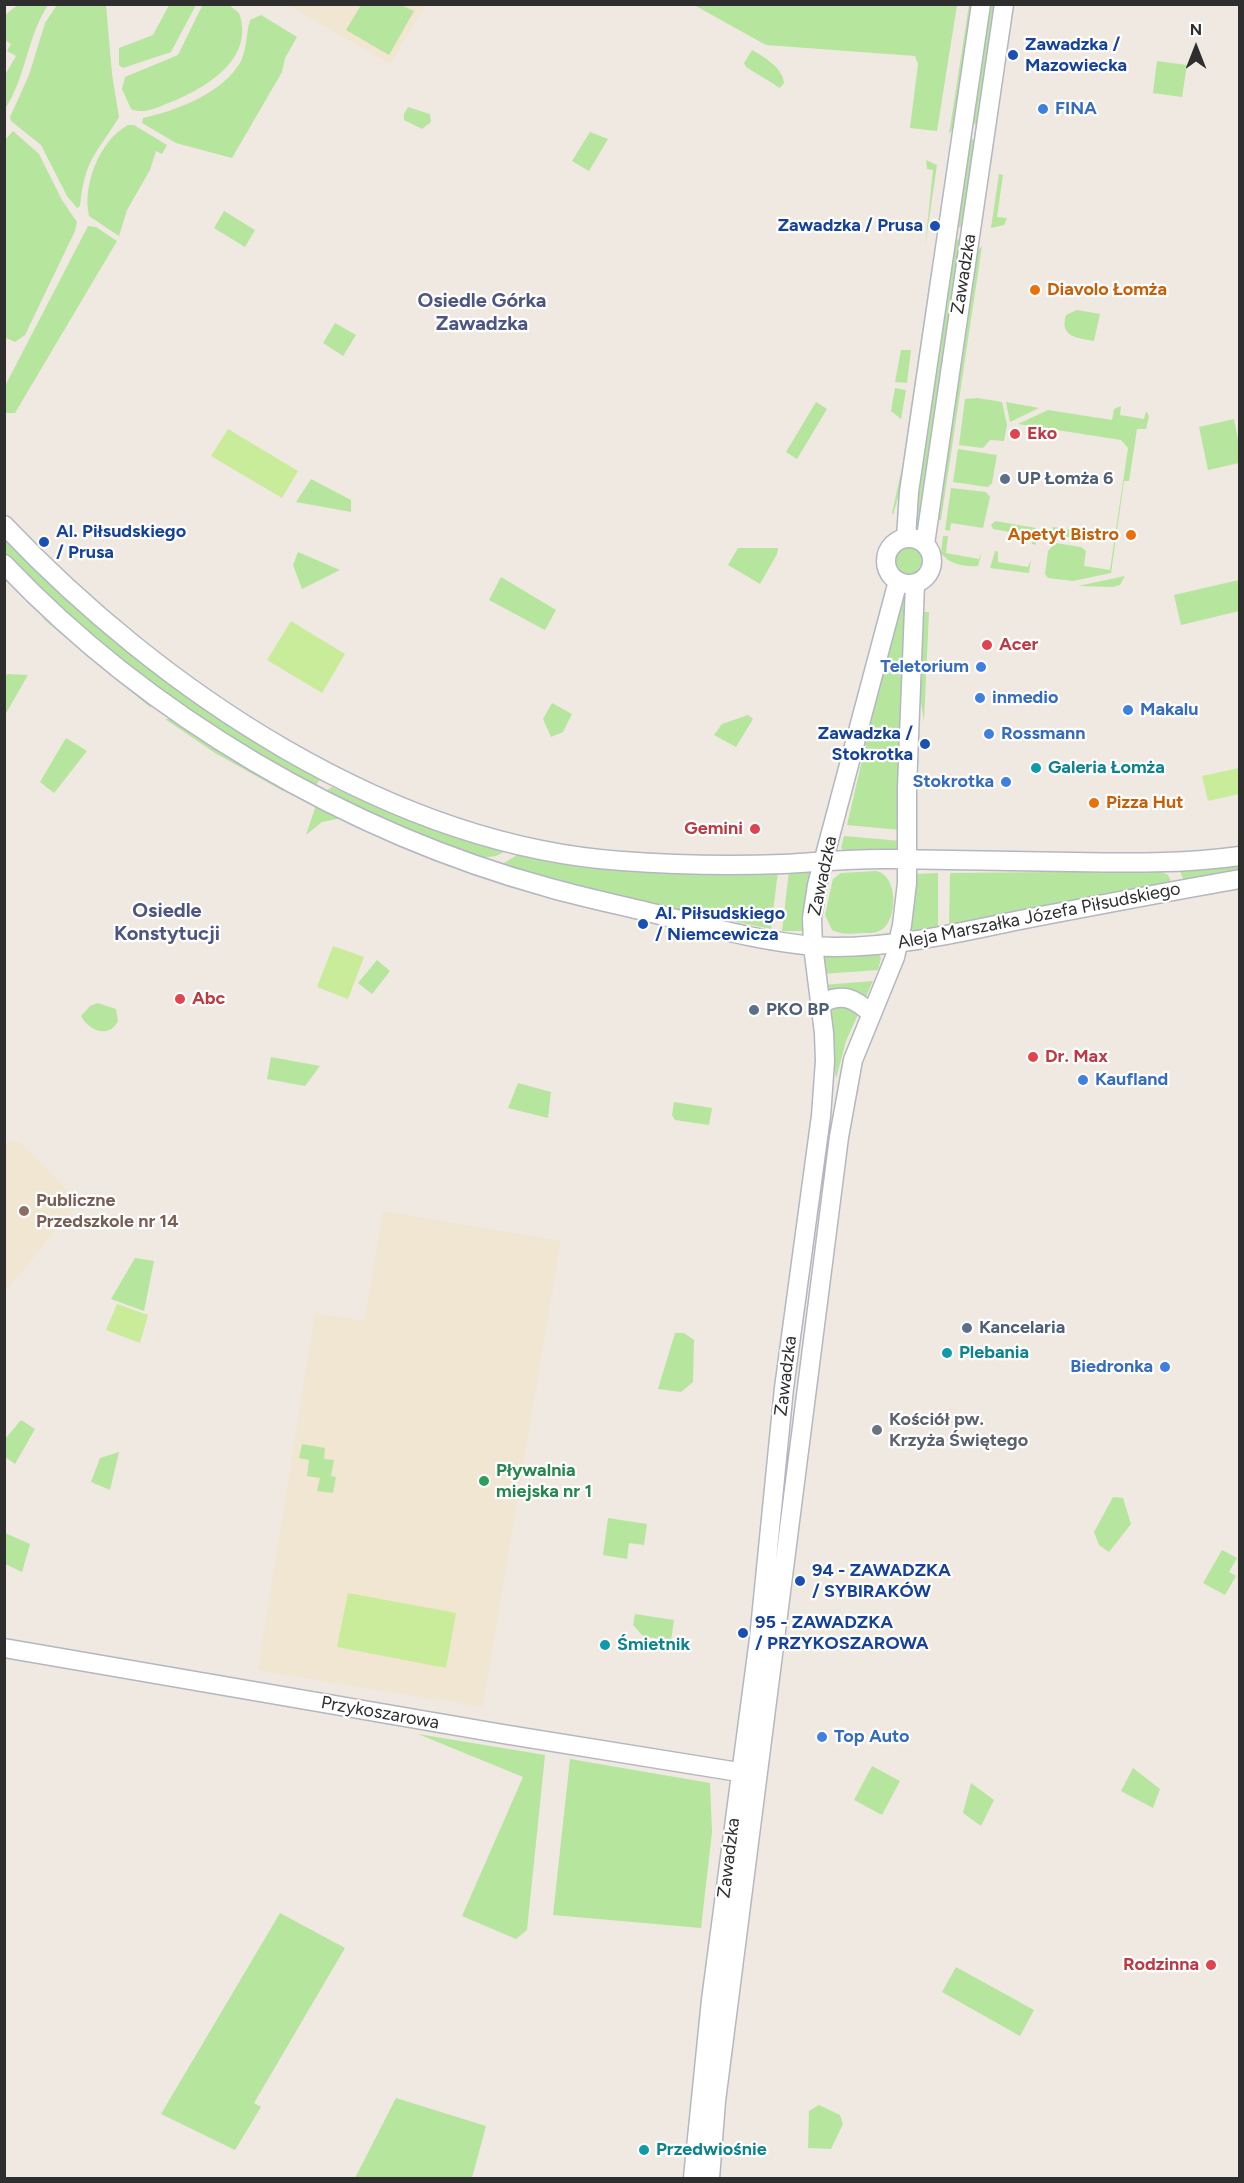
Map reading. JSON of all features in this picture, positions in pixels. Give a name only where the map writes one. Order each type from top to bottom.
[{"type":"street","name":"Zawadzka","points":[[906,538],[909,492],[981,4]]},
{"type":"street","name":"Zawadzka","points":[[925,544],[1004,4]]},
{"type":"street","name":"Aleja Marszałka Józefa Piłsudskiego","points":[[4,525],[85,606],[181,684],[290,752],[413,810],[518,844],[590,858],[658,863],[761,865],[823,861],[908,860],[1171,864],[1239,856]]},
{"type":"street","points":[[906,538],[925,544],[931,553],[932,564],[927,576],[907,582],[888,570],[887,555],[894,544],[906,538]]},
{"type":"street","name":"Aleja Marszałka Józefa Piłsudskiego","points":[[4,564],[83,638],[167,704],[267,769],[366,819],[428,846],[548,887],[712,928],[813,946],[899,943],[1239,879]]},
{"type":"street","name":"Zawadzka","points":[[710,2178],[784,1388],[821,1116],[825,1060],[812,918],[823,861],[907,582]]},
{"type":"street","name":"Zawadzka","points":[[693,2178],[710,2011],[806,1391],[849,1078],[861,1039],[899,943],[908,860],[907,582]]},
{"type":"street","points":[[820,1004],[844,995],[856,999],[872,1014]]},
{"type":"street","points":[[788,1358],[810,1362]]},
{"type":"street","points":[[784,1388],[806,1391]]},
{"type":"street","name":"Przykoszarowa","points":[[4,1648],[503,1734],[748,1773]]},
{"type":"shaded area","points":[[288,5],[426,5],[390,64]]},
{"type":"shaded area","points":[[5,1142],[20,1142],[79,1202],[5,1292]]},
{"type":"shaded area","points":[[383,1211],[561,1241],[483,1707],[258,1670],[315,1313],[364,1321]]},
{"type":"green space","points":[[19,4],[48,5],[35,30],[18,84],[5,109],[5,75],[16,56],[7,51],[11,44],[5,40],[5,15]]},
{"type":"green space","points":[[203,4],[229,5],[239,13],[242,30],[240,45],[233,59],[210,81],[180,98],[149,110],[131,109],[122,89],[125,77],[178,55]]},
{"type":"green space","points":[[57,5],[106,5],[112,74],[119,117],[88,167],[80,206],[77,208],[67,196],[41,145],[11,121],[10,117],[29,75],[45,23]]},
{"type":"green space","points":[[169,5],[196,5],[171,52],[123,68],[119,65],[119,48],[153,35]]},
{"type":"green space","points":[[361,5],[401,5],[414,11],[389,55],[346,30]]},
{"type":"green space","points":[[694,5],[957,5],[937,131],[910,128],[918,64],[915,56],[766,45]]},
{"type":"green space","points":[[969,5],[976,5],[956,124],[949,134]]},
{"type":"green space","points":[[988,5],[997,5],[979,131],[972,119]]},
{"type":"green space","points":[[261,15],[297,37],[285,58],[282,72],[232,158],[176,143],[142,123],[143,118],[169,111],[198,99],[223,82],[241,61],[250,20]]},
{"type":"green space","points":[[752,50],[780,72],[784,83],[780,88],[746,67],[744,63]]},
{"type":"green space","points":[[1157,61],[1187,65],[1182,97],[1153,93]]},
{"type":"green space","points":[[408,107],[430,114],[431,122],[422,129],[404,120]]},
{"type":"green space","points":[[128,125],[134,125],[167,145],[162,154],[156,151],[150,170],[127,210],[119,236],[89,216],[88,191],[95,164],[102,152],[109,141]]},
{"type":"green space","points":[[13,131],[39,154],[62,200],[77,222],[75,231],[25,335],[15,342],[4,337],[4,141]]},
{"type":"green space","points":[[590,132],[608,139],[589,171],[572,161]]},
{"type":"green space","points":[[969,138],[976,141],[963,226],[956,228]]},
{"type":"green space","points":[[926,160],[937,165],[925,246],[933,170],[927,169]]},
{"type":"green space","points":[[999,174],[1003,175],[997,217],[1007,218],[1004,225],[991,228]]},
{"type":"green space","points":[[224,211],[255,230],[245,247],[214,228]]},
{"type":"green space","points":[[88,226],[96,227],[117,241],[15,413],[5,413],[5,386]]},
{"type":"green space","points":[[961,237],[922,535],[911,533],[954,242]]},
{"type":"green space","points":[[982,246],[941,520],[934,520],[974,254]]},
{"type":"green space","points":[[932,265],[935,278],[906,469],[893,515],[902,468]]},
{"type":"green space","points":[[1077,310],[1100,314],[1094,341],[1076,337],[1067,332],[1064,322],[1066,315]]},
{"type":"green space","points":[[335,323],[356,335],[343,356],[323,343]]},
{"type":"green space","points":[[901,350],[911,350],[907,383],[895,382]]},
{"type":"green space","points":[[895,388],[906,390],[901,419],[891,411]]},
{"type":"green space","points":[[978,398],[1002,402],[1007,425],[1004,441],[990,440],[983,448],[959,445],[965,399]]},
{"type":"green space","points":[[816,402],[827,409],[797,459],[786,452]]},
{"type":"green space","points":[[1006,402],[1039,408],[1010,422]]},
{"type":"green space","points":[[1121,406],[1120,415],[1144,419],[1146,411],[1149,416],[1146,429],[1137,429],[1129,481],[1124,481],[1111,573],[1073,581],[1048,578],[1045,574],[1048,551],[1055,543],[1081,547],[1086,551],[1084,566],[1110,570],[1128,448],[1121,440],[1018,424],[1048,410],[1112,420],[1114,409]]},
{"type":"green space","points":[[1234,419],[1239,445],[1239,463],[1208,470],[1199,427]]},
{"type":"green space","points":[[228,429],[298,471],[282,498],[211,456]]},
{"type":"green space","points":[[958,449],[997,455],[992,483],[988,487],[953,482]]},
{"type":"green space","points":[[311,479],[351,500],[351,512],[296,502]]},
{"type":"green space","points":[[951,488],[986,492],[990,497],[983,528],[951,523],[950,531],[945,530]]},
{"type":"green space","points":[[995,521],[1036,528],[1036,545],[1032,544],[1032,536],[993,529],[991,525]]},
{"type":"green space","points":[[1053,527],[1096,533],[1089,540],[1051,535]]},
{"type":"green space","points":[[4,535],[322,777],[315,786],[190,711],[112,653],[75,622],[5,555]]},
{"type":"green space","points":[[943,536],[948,536],[946,553],[979,559],[982,552],[978,566],[957,564],[944,557],[941,553]]},
{"type":"green space","points":[[738,548],[778,548],[760,584],[728,565]]},
{"type":"green space","points":[[909,548],[918,552],[922,561],[918,570],[909,574],[900,570],[896,561],[900,552]]},
{"type":"green space","points":[[995,551],[998,552],[998,562],[1028,567],[1031,559],[1029,573],[990,568]]},
{"type":"green space","points":[[298,552],[340,570],[302,589],[293,565]]},
{"type":"green space","points":[[1125,576],[1120,585],[1113,587],[1078,586]]},
{"type":"green space","points":[[501,577],[556,610],[545,630],[489,600]]},
{"type":"green space","points":[[1239,580],[1239,611],[1181,625],[1174,595]]},
{"type":"green space","points":[[902,588],[908,588],[900,830],[847,825]]},
{"type":"green space","points":[[924,612],[929,612],[924,721],[919,691]]},
{"type":"green space","points":[[41,617],[69,635],[150,701],[151,708]]},
{"type":"green space","points":[[291,621],[345,654],[322,693],[267,660]]},
{"type":"green space","points":[[7,674],[28,675],[5,715],[5,678]]},
{"type":"green space","points":[[552,703],[572,714],[563,732],[551,737],[543,719]]},
{"type":"green space","points":[[748,715],[753,719],[736,747],[714,735],[722,724]]},
{"type":"green space","points":[[165,719],[178,719],[285,787],[283,791],[215,753]]},
{"type":"green space","points":[[66,738],[87,751],[54,793],[40,782]]},
{"type":"green space","points":[[1239,768],[1239,794],[1208,801],[1202,776]]},
{"type":"green space","points":[[332,787],[396,816],[508,850],[496,856],[480,858],[402,828],[324,792]]},
{"type":"green space","points":[[316,805],[342,818],[322,822],[306,835]]},
{"type":"green space","points":[[844,836],[901,841],[901,847],[897,851],[845,852],[841,848]]},
{"type":"green space","points":[[520,853],[778,871],[771,929],[589,891],[501,865]]},
{"type":"green space","points":[[1239,863],[1239,873],[1184,881],[1180,871]]},
{"type":"green space","points":[[809,869],[811,873],[804,931],[782,931],[789,871]]},
{"type":"green space","points":[[877,871],[889,881],[893,897],[891,915],[884,928],[873,933],[850,934],[832,930],[825,915],[833,879],[841,873]]},
{"type":"green space","points":[[1159,871],[1168,875],[1172,883],[949,928],[950,873]]},
{"type":"green space","points":[[938,873],[938,930],[909,933],[916,874]]},
{"type":"green space","points":[[333,946],[364,957],[348,999],[317,987]]},
{"type":"green space","points":[[878,953],[881,958],[878,970],[822,974],[822,955]]},
{"type":"green space","points":[[377,960],[390,971],[372,994],[358,983]]},
{"type":"green space","points":[[873,981],[846,1041],[836,1079],[823,985]]},
{"type":"green space","points":[[98,1003],[116,1009],[118,1021],[110,1030],[94,1029],[81,1016],[90,1006]]},
{"type":"green space","points":[[271,1057],[320,1066],[305,1086],[267,1079]]},
{"type":"green space","points":[[518,1083],[551,1092],[548,1118],[508,1108]]},
{"type":"green space","points":[[674,1102],[712,1108],[709,1125],[675,1120],[672,1115]]},
{"type":"green space","points":[[135,1258],[154,1261],[144,1311],[111,1299]]},
{"type":"green space","points":[[117,1304],[148,1315],[140,1343],[106,1330]]},
{"type":"green space","points":[[675,1333],[684,1333],[694,1340],[693,1382],[681,1392],[658,1389]]},
{"type":"green space","points":[[21,1420],[35,1429],[15,1464],[5,1457],[5,1439]]},
{"type":"green space","points":[[302,1444],[325,1448],[324,1459],[334,1460],[331,1476],[336,1477],[333,1493],[317,1491],[320,1478],[307,1476],[309,1460],[299,1458]]},
{"type":"green space","points":[[119,1452],[110,1490],[91,1482],[100,1458]]},
{"type":"green space","points":[[1113,1497],[1123,1498],[1131,1524],[1109,1552],[1099,1545],[1094,1532]]},
{"type":"green space","points":[[608,1518],[647,1524],[644,1545],[629,1543],[627,1559],[603,1555]]},
{"type":"green space","points":[[5,1533],[30,1544],[22,1572],[5,1564]]},
{"type":"green space","points":[[1222,1550],[1237,1558],[1229,1572],[1236,1576],[1225,1595],[1203,1583]]},
{"type":"green space","points":[[348,1593],[456,1613],[446,1668],[337,1647]]},
{"type":"green space","points":[[635,1614],[674,1620],[671,1641],[643,1636],[633,1625]]},
{"type":"green space","points":[[418,1734],[545,1755],[527,1930],[516,1939],[462,1916],[523,1777]]},
{"type":"green space","points":[[570,1759],[710,1783],[712,1832],[701,1928],[553,1915]]},
{"type":"green space","points":[[872,1766],[900,1781],[882,1815],[854,1800]]},
{"type":"green space","points":[[1133,1768],[1160,1789],[1153,1808],[1121,1791]]},
{"type":"green space","points":[[971,1783],[994,1800],[981,1826],[963,1813]]},
{"type":"green space","points":[[280,1913],[345,1948],[254,2103],[261,2107],[235,2150],[161,2114]]},
{"type":"green space","points":[[956,1967],[1034,2010],[1020,2036],[942,1992]]},
{"type":"green space","points":[[396,2098],[486,2126],[472,2178],[355,2178]]},
{"type":"green space","points":[[819,2105],[840,2115],[843,2124],[831,2149],[808,2148],[809,2111]]},
{"type":"place","name":"Zawadzka / Mazowiecka","points":[[1013,55]]},
{"type":"place","name":"FINA","points":[[1043,109]]},
{"type":"place","name":"Zawadzka / Prusa","points":[[935,226]]},
{"type":"place","name":"Diavolo Łomża","points":[[1035,290]]},
{"type":"place","name":"Eko","points":[[1015,434]]},
{"type":"place","name":"UP Łomża 6","points":[[1005,479]]},
{"type":"place","name":"Apetyt Bistro","points":[[1131,535]]},
{"type":"place","name":"Al. Piłsudskiego / Prusa","points":[[44,542]]},
{"type":"place","name":"Acer","points":[[987,645]]},
{"type":"place","name":"Teletorium","points":[[981,667]]},
{"type":"place","name":"inmedio","points":[[980,698]]},
{"type":"place","name":"Makalu","points":[[1128,710]]},
{"type":"place","name":"Rossmann","points":[[989,734]]},
{"type":"place","name":"Zawadzka / Stokrotka","points":[[925,744]]},
{"type":"place","name":"Galeria Łomża","points":[[1036,768]]},
{"type":"place","name":"Stokrotka","points":[[1006,782]]},
{"type":"place","name":"Pizza Hut","points":[[1094,803]]},
{"type":"place","name":"Gemini","points":[[755,829]]},
{"type":"place","name":"Al. Piłsudskiego / Niemcewicza","points":[[643,924]]},
{"type":"place","name":"Abc","points":[[180,999]]},
{"type":"place","name":"PKO BP","points":[[754,1010]]},
{"type":"place","name":"Dr. Max","points":[[1033,1057]]},
{"type":"place","name":"Kaufland","points":[[1083,1080]]},
{"type":"place","name":"Publiczne Przedszkole nr 14","points":[[24,1211]]},
{"type":"place","name":"Kancelaria","points":[[967,1328]]},
{"type":"place","name":"Plebania","points":[[947,1353]]},
{"type":"place","name":"Biedronka","points":[[1165,1367]]},
{"type":"place","name":"Kościół pw. Krzyża Świętego","points":[[877,1430]]},
{"type":"place","name":"Pływalnia miejska nr 1","points":[[484,1481]]},
{"type":"place","name":"94 - ZAWADZKA / SYBIRAKÓW","points":[[800,1581]]},
{"type":"place","name":"95 - ZAWADZKA / PRZYKOSZAROWA","points":[[743,1633]]},
{"type":"place","name":"Śmietnik","points":[[605,1645]]},
{"type":"place","name":"Top Auto","points":[[822,1737]]},
{"type":"place","name":"Rodzinna","points":[[1211,1965]]},
{"type":"place","name":"Przedwiośnie","points":[[644,2150]]},
{"type":"district","name":"Osiedle Górka Zawadzka","points":[[482,312]]},
{"type":"district","name":"Osiedle Konstytucji","points":[[167,922]]}]
